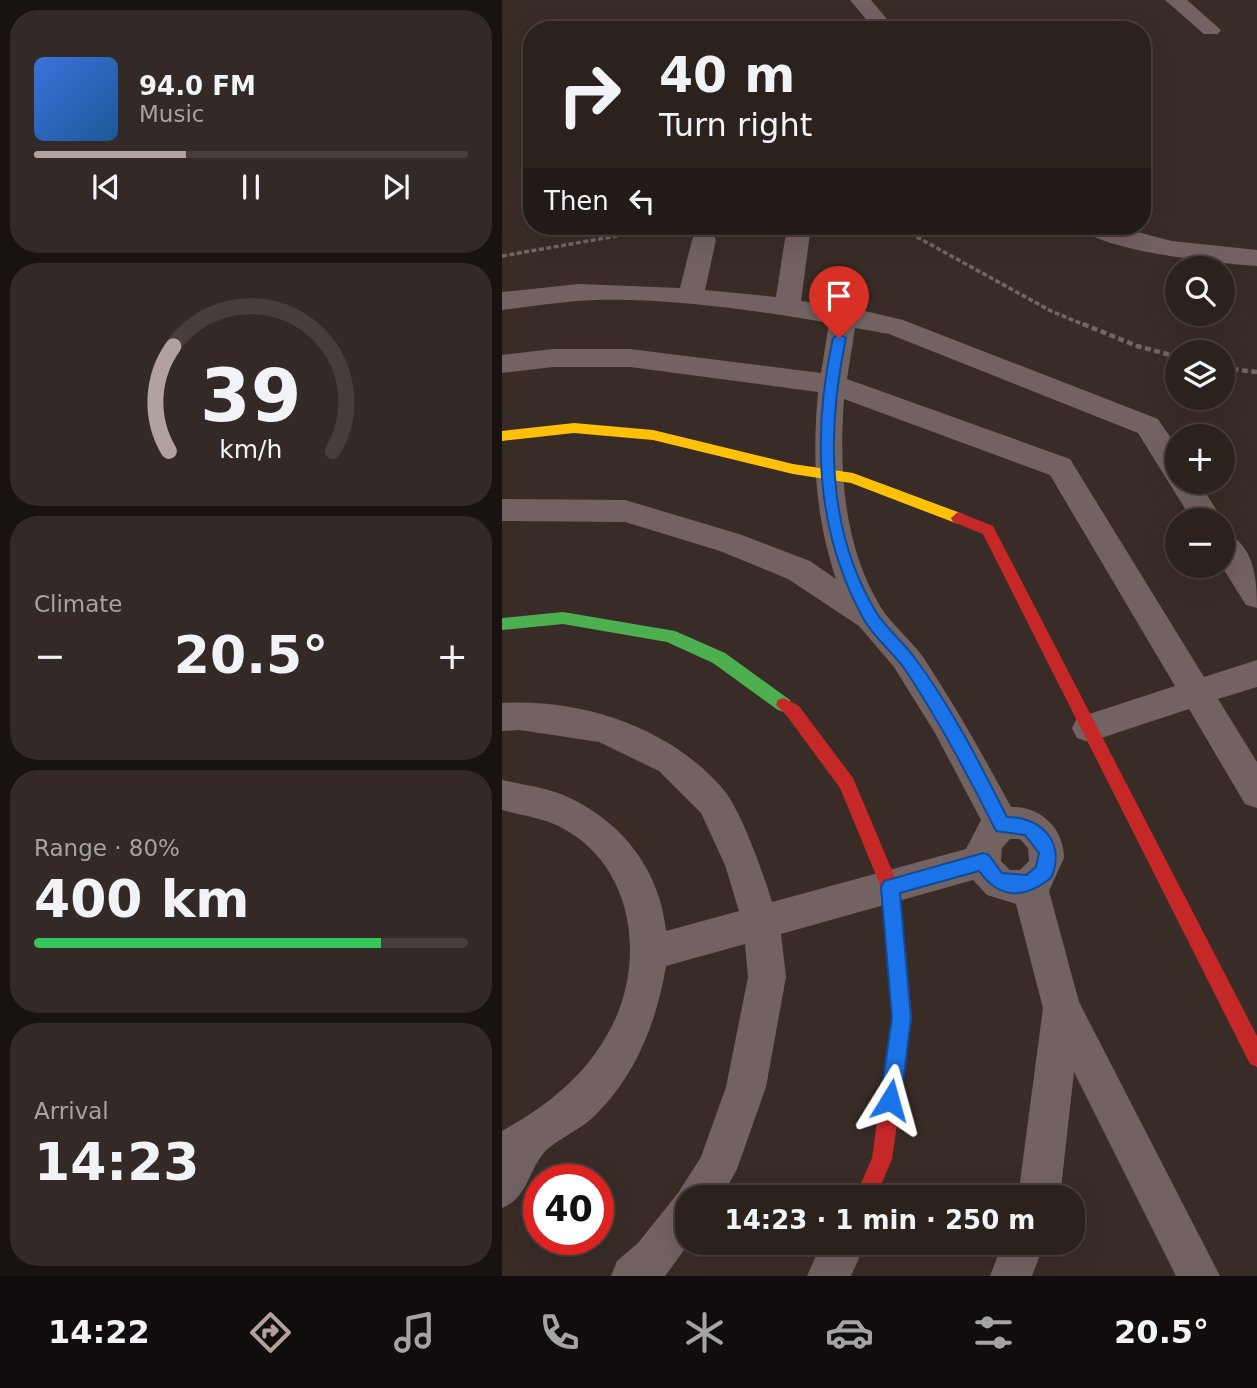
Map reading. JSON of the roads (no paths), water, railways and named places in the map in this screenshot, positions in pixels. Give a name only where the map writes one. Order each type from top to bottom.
[{"type":"street","points":[[860,0],[878,21]]},
{"type":"street","points":[[1175,0],[1211,30]]},
{"type":"street","points":[[787,307],[798,235]]},
{"type":"street","points":[[1117,235],[1149,246],[1206,255],[1257,258]]},
{"type":"street","points":[[691,296],[704,240]]},
{"type":"street","points":[[502,301],[579,292],[691,296],[844,315],[894,326],[1148,426],[1165,453]]},
{"type":"street","points":[[844,315],[830,383],[827,473],[831,508],[845,562],[870,617],[908,662],[962,746],[1002,825]]},
{"type":"street","points":[[502,364],[612,354],[708,366],[806,383],[830,383],[1060,467],[1257,793]]},
{"type":"street","points":[[502,436],[574,428],[653,435],[793,469],[853,478],[988,530],[1257,1057]]},
{"type":"street","points":[[502,510],[522,508],[625,511],[728,542],[799,570],[870,617]]},
{"type":"street","points":[[1235,562],[1257,596]]},
{"type":"street","points":[[502,624],[563,618],[669,636],[719,658],[793,711],[847,783],[890,887],[902,1018],[882,1159],[870,1185]]},
{"type":"street","points":[[1089,728],[1198,695],[1257,673]]},
{"type":"street","points":[[502,718],[520,716],[603,728],[671,760],[713,802],[742,863],[761,923],[767,977],[746,1087],[717,1169],[706,1185]]},
{"type":"street","points":[[502,795],[537,799],[575,814],[607,838],[632,870],[646,909],[650,953],[642,1001],[621,1049],[588,1093],[546,1130],[515,1146],[502,1187]]},
{"type":"street","points":[[1002,825],[1022,825],[1040,836],[1046,844],[1048,863],[1038,879],[1029,884],[1006,884],[996,879],[983,861],[982,852],[987,836],[1002,825]]},
{"type":"street","points":[[650,953],[983,861]]},
{"type":"street","points":[[1029,884],[1062,1008],[1200,1276]]},
{"type":"street","points":[[1040,1185],[1062,1008]]},
{"type":"street","points":[[632,1276],[653,1258],[675,1228]]},
{"type":"street","points":[[828,1276],[838,1255]]}]
